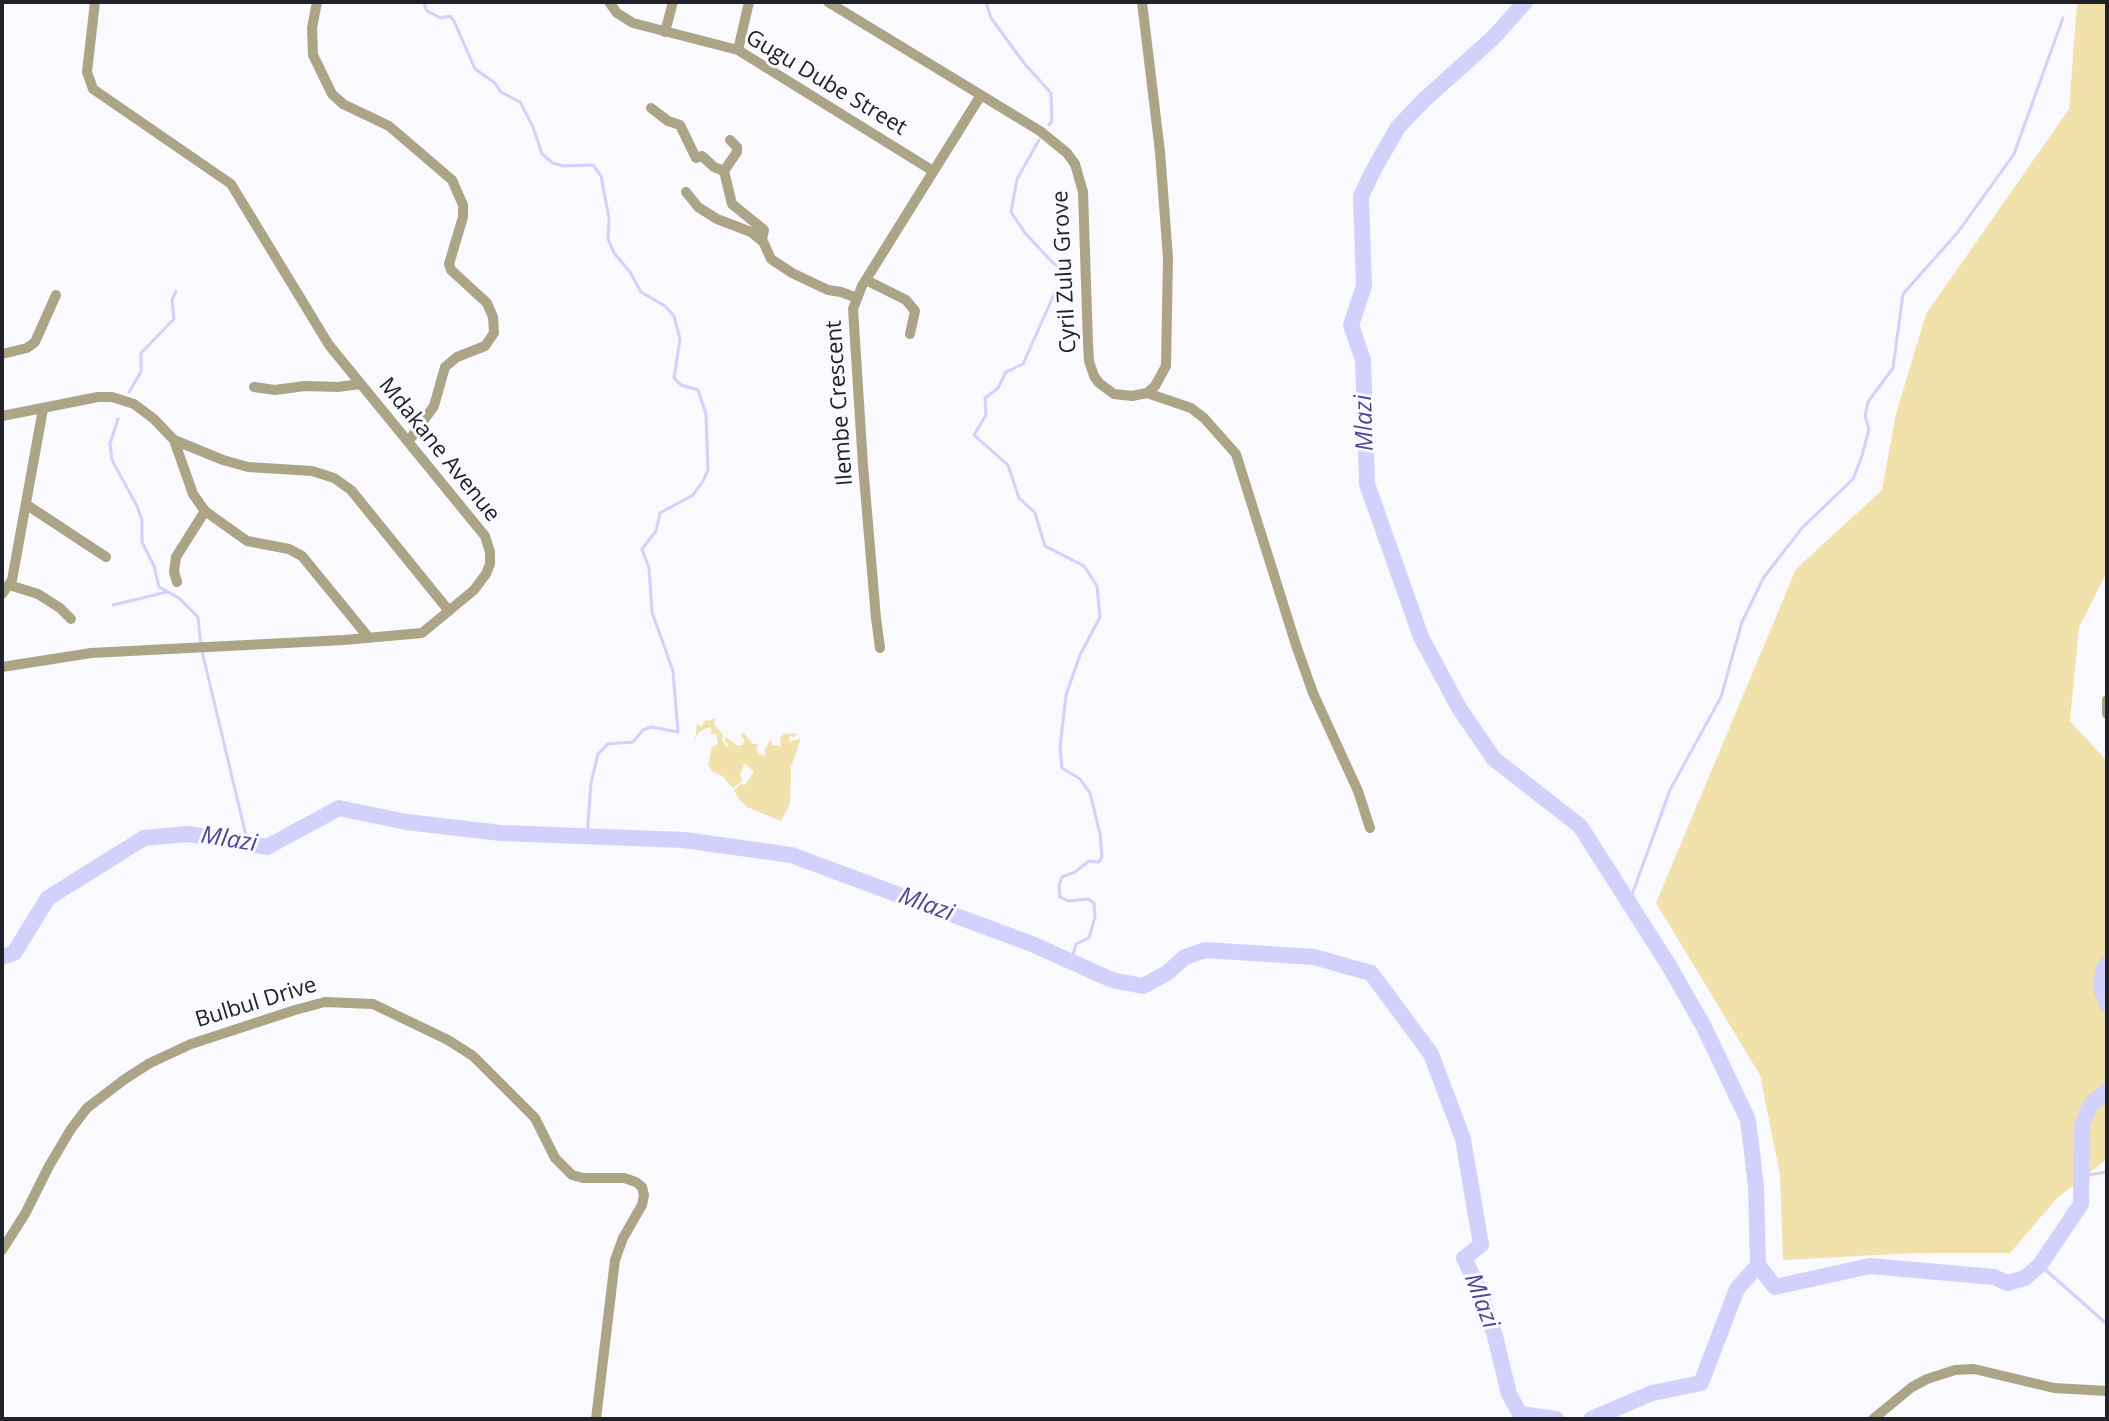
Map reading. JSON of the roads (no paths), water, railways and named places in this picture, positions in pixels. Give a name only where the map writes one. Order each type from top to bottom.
[{"type":"street","name":"Mdakane Avenue","points":[[2,667],[91,653],[422,633],[474,590],[486,574],[490,558],[488,543],[478,527],[324,338],[231,184],[93,89],[87,72],[95,2]]},
{"type":"street","points":[[317,2],[312,28],[313,55],[332,94],[343,104],[389,126],[452,180],[463,205],[463,217],[449,264],[451,270],[487,303],[493,317],[494,333],[490,341],[479,351],[457,357],[445,367],[434,406],[408,442]]},
{"type":"street","name":"Gugu Dube Street","points":[[609,2],[624,18],[738,50],[933,171]]},
{"type":"street","points":[[665,32],[673,2]]},
{"type":"street","points":[[738,50],[749,2]]},
{"type":"street","name":"Cyril Zulu Grove","points":[[828,2],[1040,131],[1067,153],[1075,164],[1083,192],[1090,368],[1099,383],[1114,394],[1132,396],[1147,393],[1191,408],[1236,454],[1313,693],[1358,791],[1370,828]]},
{"type":"street","points":[[1142,2],[1168,258],[1166,366],[1155,386],[1147,393]]},
{"type":"street","name":"Ilembe Crescent","points":[[880,648],[853,309],[866,280],[981,95]]},
{"type":"street","points":[[651,108],[668,121],[680,125],[696,158],[702,156],[724,171]]},
{"type":"street","points":[[730,140],[737,147],[737,152],[724,171],[732,204],[764,230],[763,242]]},
{"type":"street","points":[[686,192],[698,207],[717,219],[751,232],[763,242],[771,259],[792,273],[828,290],[857,298]]},
{"type":"street","points":[[866,280],[906,300],[915,311],[910,334]]},
{"type":"street","points":[[2,354],[27,348],[35,342],[56,295]]},
{"type":"street","points":[[254,387],[275,390],[360,384]]},
{"type":"street","points":[[2,416],[98,397],[134,404],[174,440],[193,494],[205,511],[247,541],[289,549],[302,556],[369,638]]},
{"type":"street","points":[[2,594],[9,585],[27,505],[43,409]]},
{"type":"street","points":[[174,440],[236,465],[312,471],[342,483],[351,490],[449,611]]},
{"type":"street","points":[[27,505],[106,557]]},
{"type":"street","points":[[177,582],[174,572],[176,557],[205,511]]},
{"type":"street","points":[[9,585],[38,594],[71,619]]},
{"type":"street","points":[[2107,700],[2107,714]]},
{"type":"street","name":"Bulbul Drive","points":[[2,1250],[33,1201],[62,1142],[82,1115],[98,1099],[137,1071],[191,1044],[295,1010],[325,1002],[373,1004],[448,1040],[473,1056],[535,1118],[555,1158],[572,1175],[624,1178],[642,1187],[642,1205],[623,1238],[615,1260],[596,1419]]},
{"type":"street","points":[[1873,1419],[1912,1387],[1955,1370],[1974,1369],[2054,1388],[2107,1391]]},
{"type":"waterway","points":[[423,2],[427,11],[441,18],[450,16],[475,69],[495,83],[500,91]]},
{"type":"waterway","points":[[986,2],[991,18],[1051,93],[1052,121],[1049,125]]},
{"type":"waterway","points":[[1513,2],[1515,11]]},
{"type":"waterway","name":"Mlazi","points":[[1525,2],[1494,37],[1398,127],[1373,171],[1361,196],[1364,286],[1351,325],[1363,360],[1367,484],[1421,637],[1459,708],[1494,759],[1580,826],[1668,964],[1704,1027],[1748,1120],[1756,1186],[1758,1265],[1737,1289],[1701,1383],[1652,1393],[1591,1419]]},
{"type":"waterway","points":[[1629,903],[1670,790],[1721,697],[1742,622],[1764,577],[1802,528],[1853,479],[1869,429],[1865,416],[1868,402],[1893,368],[1903,294],[1958,232],[2014,154],[2063,18]]},
{"type":"waterway","points":[[501,92],[520,102],[542,154],[563,166],[593,165],[601,176],[609,218],[608,239],[614,253],[641,292],[665,306],[674,316],[680,339],[674,378],[681,385],[698,390],[706,414],[708,470],[703,481],[693,495],[660,513],[656,531],[642,549],[649,568],[652,612],[673,671],[678,732],[651,727],[643,730],[633,742],[608,744],[598,754],[591,783],[587,837]]},
{"type":"waterway","points":[[1039,140],[1017,179],[1011,212],[1025,233],[1054,264],[1066,268],[1071,274],[1071,289],[1056,290],[1023,364],[1006,372],[998,388],[985,398],[986,415],[974,435],[1008,465],[1019,498],[1035,513],[1045,546],[1084,566],[1097,586],[1100,617],[1080,655],[1066,695],[1060,747],[1062,768],[1080,779],[1090,793],[1102,856],[1099,862],[1089,861],[1062,877],[1059,885],[1060,897],[1068,901],[1088,899],[1094,903],[1095,917],[1089,938],[1076,944],[1071,962]]},
{"type":"waterway","points":[[129,392],[141,372],[141,353],[174,319],[172,300],[176,291]]},
{"type":"waterway","points":[[118,419],[110,444],[112,460],[137,506],[142,520],[142,542],[154,566],[159,587],[179,598],[198,617],[201,647],[248,844]]},
{"type":"waterway","points":[[113,605],[167,592]]},
{"type":"waterway","name":"Mlazi","points":[[2,957],[14,953],[48,898],[144,838],[188,834],[267,847],[339,808],[406,822],[501,833],[684,840],[791,855],[1032,944],[1112,980],[1143,986],[1167,973],[1185,957],[1205,950],[1314,957],[1371,973],[1431,1054],[1463,1139],[1481,1245],[1464,1258],[1495,1336],[1509,1394],[1520,1414],[1556,1419]]},
{"type":"waterway","points":[[2107,965],[2101,987],[2107,1004]]},
{"type":"waterway","points":[[1758,1265],[1775,1287],[1870,1266],[1994,1277],[2007,1283],[2025,1278],[2040,1265],[2081,1204],[2082,1126],[2090,1105],[2107,1091]]},
{"type":"waterway","points":[[2081,1176],[2107,1172]]},
{"type":"waterway","points":[[2040,1265],[2107,1324]]}]
